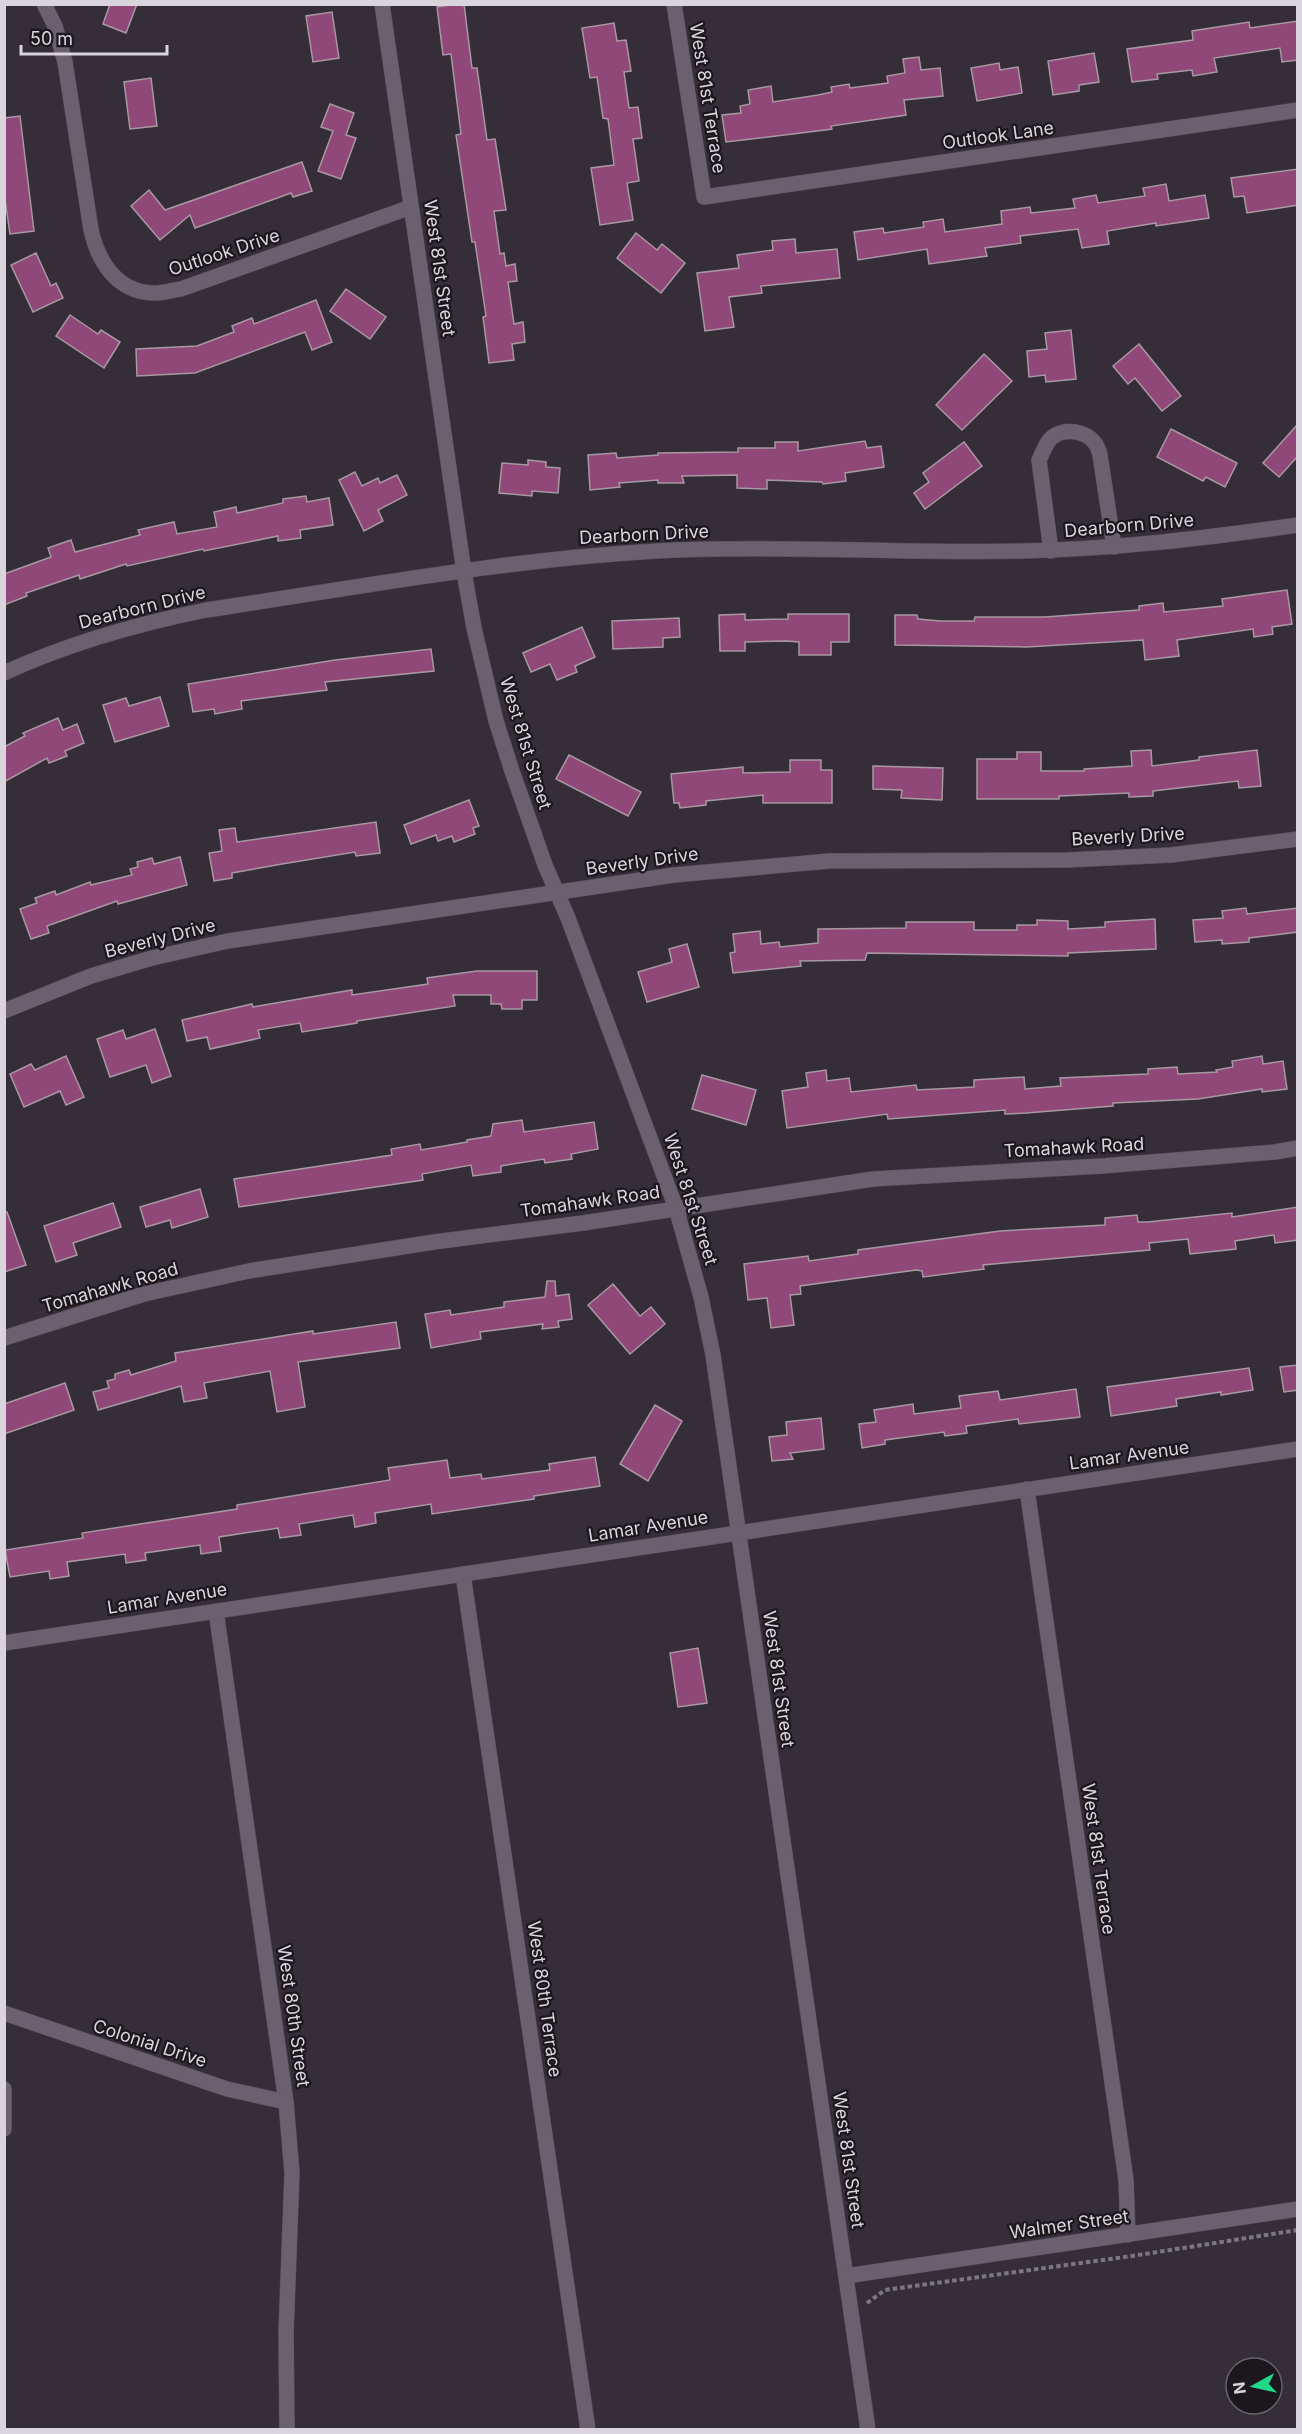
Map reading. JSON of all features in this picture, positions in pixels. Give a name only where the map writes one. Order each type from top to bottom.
[{"type":"street","name":"Outlook Drive","points":[[44,4],[55,26],[65,62],[96,251],[108,270],[126,285],[152,293],[181,289],[411,207]]},
{"type":"street","name":"West 81st Street","points":[[382,4],[464,572],[496,721],[515,782],[676,1208],[699,1286],[713,1355],[868,2430]]},
{"type":"street","name":"West 81st Terrace","points":[[674,4],[704,197]]},
{"type":"street","name":"Outlook Lane","points":[[704,197],[1298,110]]},
{"type":"street","points":[[1051,550],[1040,460],[1045,447],[1054,436],[1068,432],[1080,432],[1094,442],[1100,455],[1114,548]]},
{"type":"street","name":"Dearborn Drive","points":[[4,673],[81,642],[154,621],[206,610],[597,555],[743,548],[953,552],[1114,548],[1298,525]]},
{"type":"street","name":"Beverly Drive","points":[[4,1011],[91,976],[152,958],[228,941],[674,875],[818,861],[1067,860],[1171,855],[1298,839]]},
{"type":"street","name":"Tomahawk Road","points":[[4,1338],[144,1294],[249,1271],[434,1242],[584,1223],[873,1179],[1102,1166],[1275,1152],[1298,1148]]},
{"type":"street","name":"Lamar Avenue","points":[[4,1643],[1298,1449]]},
{"type":"street","name":"West 81st Terrace","points":[[1027,1490],[1126,2180],[1128,2235]]},
{"type":"street","name":"West 80th Terrace","points":[[463,1574],[588,2430]]},
{"type":"street","name":"West 80th Street","points":[[216,1611],[286,2102],[292,2173],[286,2333],[287,2430]]},
{"type":"street","name":"Colonial Drive","points":[[4,2013],[227,2089],[286,2102]]},
{"type":"street","points":[[4,2089],[4,2130]]},
{"type":"street","name":"Walmer Street","points":[[846,2276],[1298,2209]]},
{"type":"path","points":[[866,2303],[885,2290],[1132,2256],[1298,2230]]},
{"type":"building","points":[[110,4],[137,4],[126,33],[103,24]]},
{"type":"building","points":[[464,4],[472,68],[477,68],[487,140],[495,139],[506,210],[494,211],[500,254],[504,253],[506,266],[515,264],[517,281],[508,282],[514,324],[523,322],[525,342],[512,344],[514,360],[489,363],[483,317],[486,316],[456,135],[461,134],[451,54],[443,55],[437,7]]},
{"type":"building","points":[[332,12],[339,58],[313,62],[306,16]]},
{"type":"building","points":[[1298,21],[1298,60],[1282,62],[1280,48],[1214,58],[1217,72],[1193,76],[1192,70],[1157,74],[1158,79],[1132,82],[1127,49],[1193,40],[1192,31],[1249,22],[1250,28]]},
{"type":"building","points":[[614,23],[617,41],[626,40],[631,71],[624,72],[629,108],[638,107],[642,138],[633,139],[639,181],[627,183],[633,220],[600,225],[591,168],[614,165],[608,119],[603,118],[597,77],[590,78],[582,28]]},
{"type":"building","points":[[1094,53],[1099,82],[1079,85],[1079,91],[1053,95],[1048,61]]},
{"type":"building","points":[[919,57],[921,70],[940,68],[943,96],[904,100],[906,115],[831,126],[832,129],[726,142],[722,115],[741,113],[740,106],[750,104],[748,90],[771,86],[773,102],[832,92],[831,87],[849,84],[850,88],[888,83],[887,76],[905,73],[903,59]]},
{"type":"building","points":[[999,63],[1000,70],[1018,67],[1022,93],[977,101],[971,68]]},
{"type":"building","points":[[151,78],[157,126],[130,129],[124,82]]},
{"type":"building","points":[[330,104],[354,113],[346,135],[356,138],[341,179],[318,171],[333,131],[321,127]]},
{"type":"building","points":[[20,116],[34,231],[10,234],[4,193],[4,118]]},
{"type":"building","points":[[302,162],[312,191],[293,197],[291,193],[195,228],[190,215],[160,240],[131,206],[149,190],[165,210]]},
{"type":"building","points":[[1298,169],[1298,205],[1247,213],[1244,196],[1234,197],[1231,178]]},
{"type":"building","points":[[1166,184],[1169,201],[1205,195],[1209,218],[1107,231],[1109,244],[1082,248],[1078,229],[1020,236],[1021,243],[985,248],[987,256],[929,264],[927,249],[858,260],[854,232],[883,228],[884,233],[924,227],[923,222],[943,219],[945,232],[1002,224],[1001,211],[1030,207],[1031,213],[1075,208],[1073,199],[1096,195],[1098,203],[1145,196],[1143,188]]},
{"type":"building","points":[[636,233],[657,250],[662,244],[685,263],[661,293],[617,258]]},
{"type":"building","points":[[795,239],[796,253],[837,249],[840,278],[761,286],[762,293],[729,297],[734,327],[705,331],[697,273],[739,268],[737,255],[773,250],[772,241]]},
{"type":"building","points":[[36,253],[51,286],[56,283],[63,298],[33,312],[11,265]]},
{"type":"building","points":[[346,289],[386,317],[370,339],[330,311]]},
{"type":"building","points":[[316,300],[332,342],[312,350],[305,332],[195,373],[137,376],[136,349],[197,346],[234,332],[232,326],[252,318],[254,324]]},
{"type":"building","points":[[70,315],[98,334],[101,330],[120,342],[104,368],[56,336]]},
{"type":"building","points":[[1071,330],[1076,379],[1046,382],[1045,375],[1029,377],[1027,351],[1047,349],[1045,333]]},
{"type":"building","points":[[1139,344],[1181,396],[1162,411],[1135,378],[1128,384],[1113,366]]},
{"type":"building","points":[[984,354],[1012,381],[962,430],[936,405]]},
{"type":"building","points":[[1298,424],[1298,456],[1279,477],[1263,463]]},
{"type":"building","points":[[1171,429],[1237,463],[1225,487],[1206,477],[1203,481],[1157,457]]},
{"type":"building","points":[[865,441],[867,448],[881,446],[884,467],[845,473],[846,481],[823,484],[822,482],[767,480],[767,489],[737,488],[737,475],[682,476],[684,483],[658,483],[658,480],[619,483],[620,487],[590,490],[588,455],[616,453],[617,458],[658,455],[658,453],[738,452],[738,448],[775,448],[775,442],[798,442],[798,451]]},
{"type":"building","points":[[964,442],[982,466],[925,509],[914,493],[929,482],[923,473]]},
{"type":"building","points":[[528,460],[546,462],[546,467],[560,468],[558,493],[532,491],[532,496],[499,493],[502,463],[528,465]]},
{"type":"building","points":[[355,472],[362,486],[378,478],[380,483],[397,475],[407,495],[378,510],[383,521],[364,531],[339,480]]},
{"type":"building","points":[[306,496],[307,502],[329,498],[333,525],[300,530],[301,538],[278,541],[278,536],[204,551],[203,549],[127,566],[126,564],[80,579],[79,575],[26,593],[27,596],[4,605],[4,574],[51,557],[48,548],[71,540],[75,552],[140,535],[138,530],[174,522],[177,534],[217,527],[214,512],[236,507],[237,513],[283,503],[283,499]]},
{"type":"building","points":[[1287,590],[1292,624],[1272,627],[1273,634],[1254,637],[1253,629],[1177,640],[1179,656],[1145,660],[1143,640],[1027,647],[895,645],[895,615],[917,615],[918,619],[940,621],[974,621],[975,617],[1045,617],[1139,610],[1139,606],[1163,603],[1164,612],[1223,606],[1222,599]]},
{"type":"building","points":[[745,614],[745,620],[788,619],[788,614],[849,614],[849,642],[831,642],[831,655],[799,655],[799,642],[787,641],[745,642],[745,651],[720,651],[719,615]]},
{"type":"building","points":[[679,618],[680,637],[663,638],[663,647],[613,649],[612,621]]},
{"type":"building","points":[[582,627],[595,657],[575,666],[577,672],[557,680],[550,664],[531,672],[523,653]]},
{"type":"building","points":[[431,649],[434,671],[325,682],[327,690],[241,701],[242,709],[215,714],[214,709],[193,712],[188,684],[335,660]]},
{"type":"building","points":[[160,697],[169,726],[115,742],[103,705],[126,698],[129,706]]},
{"type":"building","points":[[58,718],[63,730],[77,724],[84,743],[65,751],[67,756],[49,763],[47,758],[4,782],[4,747],[25,736],[23,733]]},
{"type":"building","points":[[1151,750],[1152,766],[1199,760],[1199,757],[1257,750],[1261,786],[1239,788],[1238,781],[1153,791],[1153,796],[1129,797],[1129,793],[1059,796],[1059,799],[977,799],[977,759],[1017,759],[1017,752],[1041,752],[1041,771],[1084,771],[1084,769],[1132,766],[1131,751]]},
{"type":"building","points":[[569,755],[641,792],[628,816],[556,779]]},
{"type":"building","points":[[790,760],[821,760],[821,770],[832,770],[832,803],[763,803],[763,795],[706,801],[706,805],[680,808],[679,803],[674,803],[671,774],[743,767],[743,773],[790,772]]},
{"type":"building","points":[[873,766],[943,768],[942,800],[901,798],[902,790],[873,789]]},
{"type":"building","points":[[469,800],[479,826],[473,828],[475,834],[454,842],[452,836],[438,841],[436,835],[411,844],[404,825]]},
{"type":"building","points":[[376,822],[380,853],[356,856],[355,852],[282,864],[232,873],[232,878],[214,881],[209,853],[222,851],[219,830],[235,828],[237,842]]},
{"type":"building","points":[[180,857],[187,885],[118,904],[117,901],[47,926],[49,933],[31,939],[20,909],[37,903],[35,898],[55,891],[56,895],[90,882],[91,885],[132,875],[130,869],[138,867],[137,862],[152,858],[154,864]]},
{"type":"building","points":[[1246,908],[1247,914],[1298,908],[1298,932],[1249,938],[1249,942],[1222,944],[1222,940],[1195,942],[1193,920],[1223,918],[1222,911]]},
{"type":"building","points":[[1155,919],[1156,949],[1068,953],[1068,956],[867,953],[865,960],[800,961],[801,966],[733,973],[730,953],[735,952],[733,934],[760,931],[761,944],[779,942],[780,947],[818,943],[818,929],[906,928],[906,922],[974,922],[974,930],[1017,930],[1017,925],[1037,925],[1037,920],[1068,921],[1068,929],[1105,927],[1105,922]]},
{"type":"building","points":[[687,944],[699,987],[647,1002],[638,972],[672,962],[669,949]]},
{"type":"building","points":[[477,971],[537,971],[537,1000],[522,1000],[522,1009],[502,1009],[501,1004],[491,1004],[491,995],[453,995],[455,1006],[302,1032],[300,1023],[258,1030],[260,1038],[210,1049],[207,1037],[187,1041],[182,1020],[252,1004],[253,1007],[352,990],[352,995],[428,984],[427,978]]},
{"type":"building","points":[[155,1029],[171,1076],[152,1083],[146,1065],[110,1077],[97,1039],[123,1030],[126,1039]]},
{"type":"building","points":[[66,1056],[84,1097],[66,1105],[60,1091],[24,1107],[10,1074],[31,1064],[35,1070]]},
{"type":"building","points":[[1262,1056],[1263,1064],[1283,1061],[1287,1089],[1262,1092],[1262,1089],[1198,1099],[1113,1103],[1113,1106],[1026,1113],[1005,1114],[1005,1110],[888,1119],[887,1114],[787,1128],[782,1091],[808,1087],[806,1073],[826,1070],[827,1081],[849,1078],[851,1092],[916,1085],[917,1090],[974,1087],[974,1080],[1024,1077],[1025,1089],[1061,1086],[1060,1078],[1148,1074],[1148,1069],[1177,1067],[1178,1074],[1217,1072],[1216,1070],[1233,1067],[1232,1061]]},
{"type":"building","points":[[702,1075],[756,1090],[746,1125],[692,1109]]},
{"type":"building","points":[[522,1120],[524,1132],[594,1122],[598,1149],[571,1154],[572,1159],[545,1163],[544,1159],[501,1166],[501,1172],[473,1176],[471,1165],[422,1174],[423,1180],[239,1207],[234,1179],[392,1155],[391,1149],[420,1144],[421,1150],[467,1142],[467,1140],[491,1136],[493,1124]]},
{"type":"building","points":[[200,1189],[208,1217],[172,1228],[170,1220],[146,1227],[140,1207]]},
{"type":"building","points":[[113,1203],[121,1227],[73,1243],[77,1255],[56,1262],[44,1226]]},
{"type":"building","points":[[1298,1207],[1298,1240],[1275,1243],[1274,1235],[1235,1241],[1236,1249],[1190,1254],[1188,1239],[1149,1243],[1150,1250],[983,1265],[984,1269],[923,1277],[922,1271],[916,1270],[800,1286],[801,1294],[790,1295],[794,1325],[771,1328],[767,1298],[748,1300],[744,1264],[808,1256],[809,1261],[858,1254],[858,1250],[1000,1231],[1105,1225],[1105,1218],[1137,1215],[1138,1222],[1148,1222],[1232,1213],[1232,1217]]},
{"type":"building","points":[[4,1212],[7,1212],[26,1265],[4,1272]]},
{"type":"building","points":[[547,1281],[555,1281],[556,1296],[569,1294],[572,1319],[558,1321],[559,1327],[542,1329],[543,1324],[480,1332],[481,1339],[431,1348],[425,1314],[450,1310],[451,1315],[504,1307],[504,1302],[545,1297]]},
{"type":"building","points":[[613,1284],[640,1316],[651,1307],[665,1324],[630,1354],[588,1305]]},
{"type":"building","points":[[396,1322],[400,1348],[298,1362],[305,1407],[277,1412],[270,1371],[204,1383],[207,1398],[184,1402],[181,1386],[98,1410],[93,1392],[109,1388],[107,1381],[115,1379],[115,1374],[129,1370],[131,1375],[176,1361],[175,1353],[313,1331],[313,1334]]},
{"type":"building","points":[[1298,1365],[1298,1390],[1284,1392],[1280,1367]]},
{"type":"building","points":[[1249,1368],[1253,1390],[1176,1399],[1177,1406],[1111,1416],[1107,1387]]},
{"type":"building","points":[[65,1383],[74,1410],[4,1434],[4,1404]]},
{"type":"building","points":[[1076,1389],[1080,1417],[1019,1424],[1018,1419],[966,1426],[967,1433],[945,1436],[944,1432],[885,1440],[885,1444],[862,1448],[859,1424],[876,1422],[874,1410],[913,1404],[914,1414],[961,1408],[959,1396],[998,1391],[1000,1400]]},
{"type":"building","points":[[655,1405],[682,1421],[648,1481],[620,1464]]},
{"type":"building","points":[[821,1418],[824,1449],[790,1453],[793,1459],[772,1461],[769,1437],[787,1435],[786,1422]]},
{"type":"building","points":[[595,1457],[600,1486],[534,1496],[534,1499],[432,1514],[431,1504],[375,1513],[376,1523],[355,1527],[353,1515],[299,1524],[301,1535],[280,1538],[278,1528],[219,1537],[221,1551],[201,1554],[200,1545],[145,1553],[146,1560],[126,1563],[125,1554],[67,1562],[69,1576],[50,1579],[49,1571],[10,1577],[5,1550],[83,1538],[82,1533],[237,1509],[237,1505],[390,1480],[388,1468],[447,1460],[450,1478],[481,1474],[482,1479],[550,1470],[549,1464]]},
{"type":"building","points":[[698,1648],[707,1703],[678,1707],[670,1653]]}]
